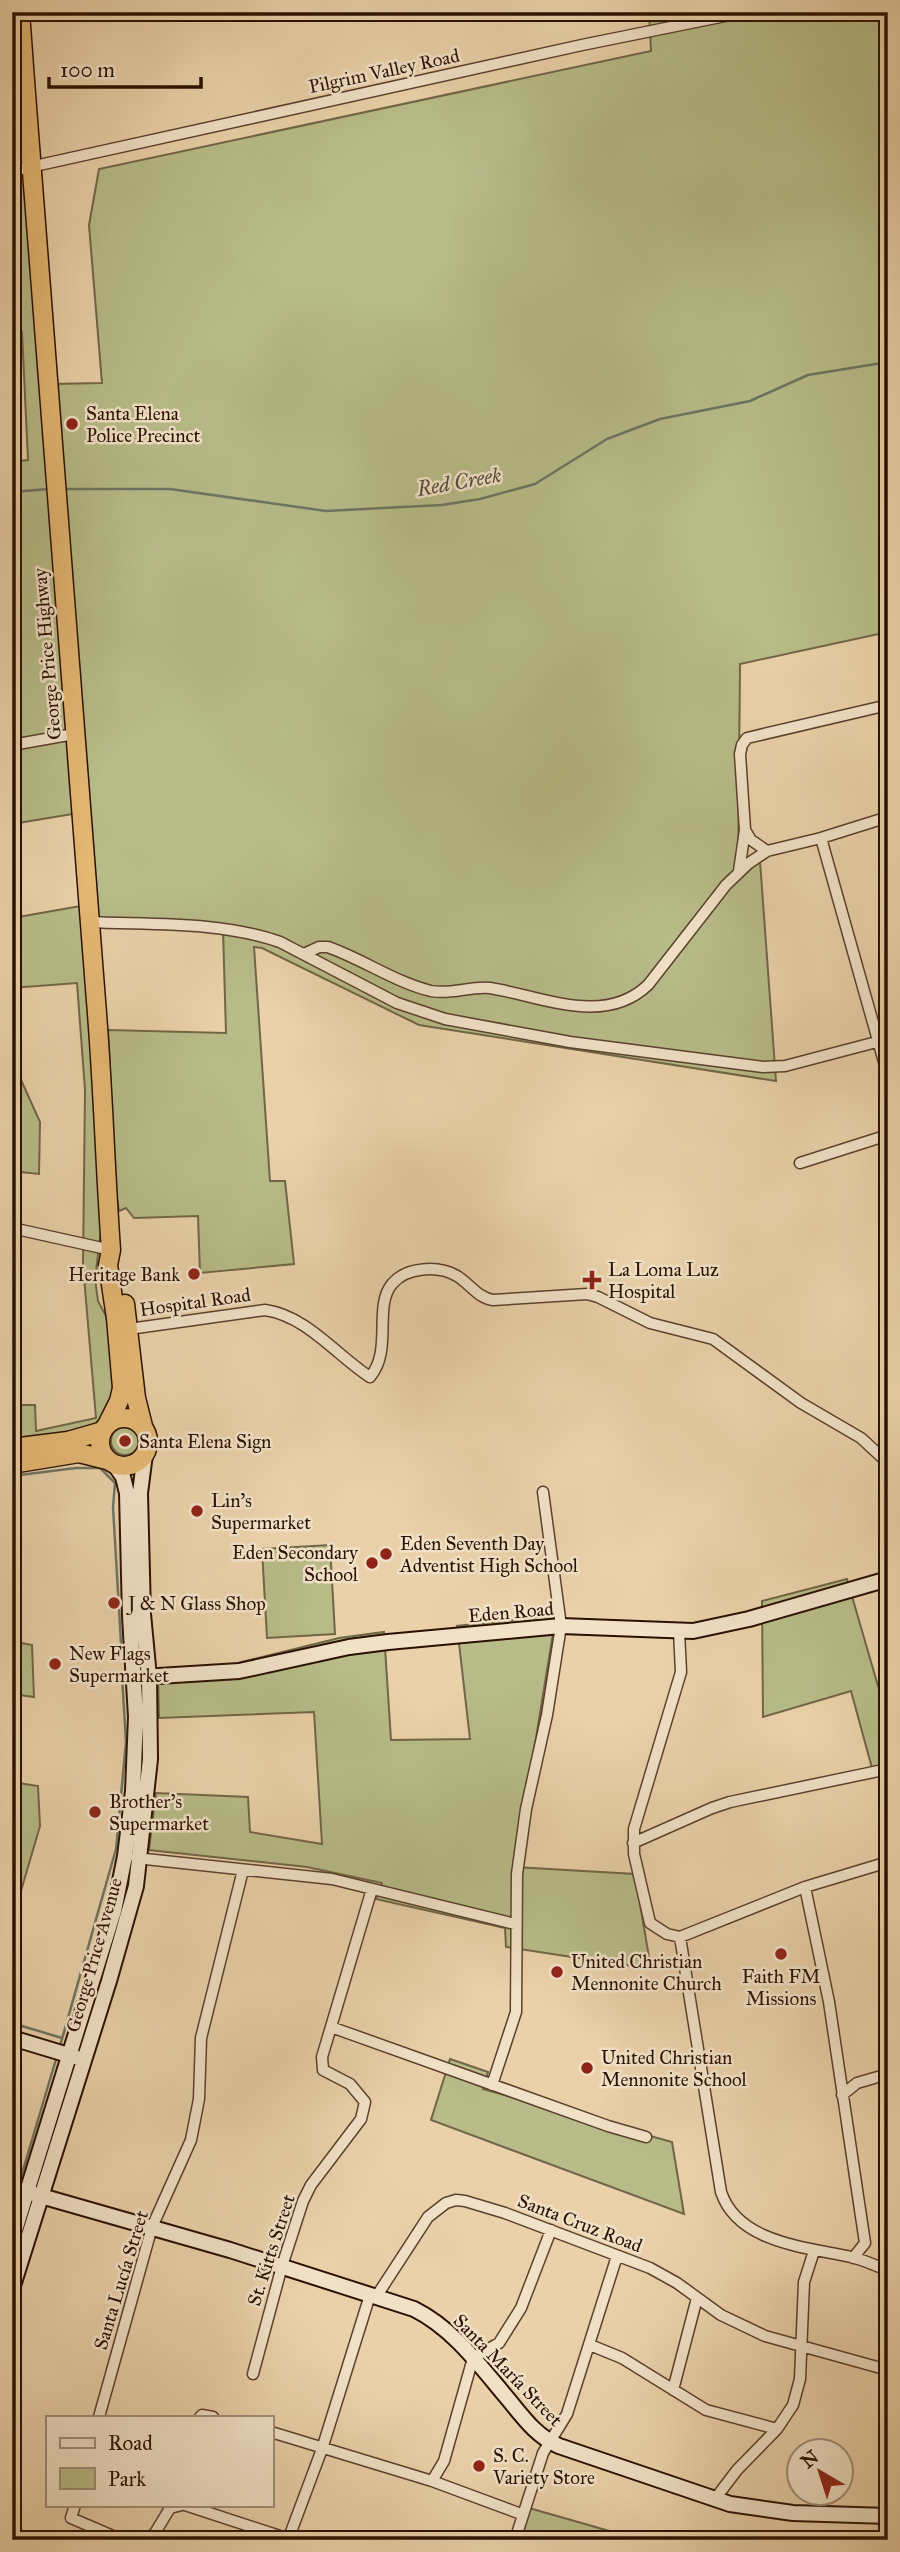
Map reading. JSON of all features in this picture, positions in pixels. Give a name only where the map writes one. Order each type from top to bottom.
[{"type":"highway","name":"George Price Highway","points":[[20,12],[96,1002],[111,1250],[108,1265],[116,1318],[121,1388],[114,1413],[105,1428]]},
{"type":"highway","name":"George Price Highway","points":[[111,1250],[118,1264],[129,1329],[136,1398],[143,1426]]},
{"type":"highway","points":[[12,1448],[68,1441],[105,1428],[114,1420],[129,1419],[143,1426],[148,1440],[141,1460],[128,1466],[79,1453],[12,1464]]},
{"type":"highway","points":[[105,1428],[100,1443],[111,1462]]},
{"type":"street","name":"Pilgrim Valley Road","points":[[12,171],[582,45],[740,13]]},
{"type":"street","points":[[739,871],[745,830],[740,754],[747,738],[888,705]]},
{"type":"street","points":[[12,746],[74,734]]},
{"type":"street","points":[[304,954],[319,947],[328,947],[434,992],[488,988],[554,1002],[600,1007],[619,1003],[638,994],[648,985],[739,871],[767,851],[888,817]]},
{"type":"street","points":[[745,830],[751,840],[767,851]]},
{"type":"street","points":[[821,838],[883,1041],[888,1076]]},
{"type":"street","points":[[89,922],[233,930],[260,935],[304,954],[418,1012],[477,1026],[570,1042],[763,1068],[785,1066],[883,1041]]},
{"type":"street","points":[[800,1163],[888,1135]]},
{"type":"street","points":[[12,1228],[111,1250]]},
{"type":"street","name":"Hospital Road","points":[[129,1329],[265,1310],[299,1322],[370,1377],[381,1358],[389,1287],[401,1275],[416,1270],[433,1269],[450,1273],[457,1275],[482,1296],[493,1300],[587,1294],[650,1323],[713,1339],[801,1403],[862,1438],[887,1462]]},
{"type":"street","name":"George Price Avenue","points":[[12,2289],[68,2055],[132,1858],[150,1759],[149,1677],[140,1506],[140,1477],[145,1454]]},
{"type":"street","name":"George Price Avenue","points":[[12,2240],[34,2194],[85,2060],[129,1912],[136,1717],[127,1493],[123,1477],[111,1462]]},
{"type":"street","points":[[492,2085],[516,2012],[517,1874],[526,1809],[547,1715],[561,1626],[543,1492]]},
{"type":"street","name":"Eden Road","points":[[134,1678],[239,1671],[388,1642],[561,1626],[679,1631],[705,1629],[888,1579]]},
{"type":"street","points":[[679,1631],[681,1672],[636,1822],[633,1843],[650,1923],[667,1934],[680,1937],[806,1886],[888,1861]]},
{"type":"street","points":[[633,1843],[730,1802],[888,1769]]},
{"type":"street","points":[[132,1858],[332,1879],[515,1924]]},
{"type":"street","name":"Santa Lucía Street","points":[[99,2416],[152,2227],[191,2140],[199,2099],[201,2038],[243,1870]]},
{"type":"street","points":[[806,1886],[828,2002],[865,2244],[853,2258]]},
{"type":"street","name":"St. Kitts Street","points":[[253,2374],[282,2266],[303,2201],[311,2185],[360,2119],[365,2102],[350,2084],[323,2070],[322,2057],[372,1889]]},
{"type":"street","points":[[680,1937],[724,2202],[735,2218],[767,2236],[888,2270]]},
{"type":"street","points":[[331,2027],[608,2126],[646,2137]]},
{"type":"street","points":[[12,2038],[85,2060]]},
{"type":"street","points":[[842,2095],[857,2083],[888,2074]]},
{"type":"street","name":"Santa María Street","points":[[34,2194],[282,2266],[414,2309],[433,2320],[474,2358],[535,2430],[549,2442],[738,2506],[793,2513],[888,2516]]},
{"type":"street","name":"Santa Cruz Road","points":[[289,2539],[373,2296],[428,2217],[446,2203],[456,2200],[551,2230],[663,2275],[721,2315],[752,2330],[888,2370]]},
{"type":"street","points":[[432,2481],[444,2461],[474,2358],[499,2343],[522,2308],[551,2230]]},
{"type":"street","points":[[715,2499],[737,2470],[777,2428],[793,2405],[798,2392],[804,2282],[814,2251]]},
{"type":"street","points":[[515,2540],[521,2514],[543,2453],[567,2414],[617,2256]]},
{"type":"street","points":[[674,2390],[696,2298]]},
{"type":"street","points":[[590,2345],[622,2358],[706,2410],[777,2428]]},
{"type":"street","points":[[273,2433],[432,2481],[521,2514]]},
{"type":"street","points":[[75,2506],[71,2518],[112,2538],[128,2540]]},
{"type":"street","points":[[186,2506],[289,2539]]},
{"type":"street","points":[[147,2540],[155,2533],[171,2507]]},
{"type":"green space","points":[[649,12],[888,12],[888,632],[740,664],[738,873],[760,861],[776,1081],[419,1025],[262,948],[254,947],[270,1181],[285,1181],[294,1264],[200,1273],[198,1216],[134,1218],[126,1208],[119,1211],[116,1193],[108,1030],[226,1033],[223,930],[98,923],[52,384],[102,383],[89,225],[99,169],[651,51]]},
{"type":"green space","points":[[12,160],[24,161],[73,814],[12,824],[12,462],[28,460],[22,332],[12,333]]},
{"type":"green space","points":[[81,906],[103,1214],[95,1279],[98,1301],[106,1316],[113,1355],[115,1388],[103,1417],[91,1427],[74,1432],[12,1440],[12,1405],[35,1405],[36,1431],[96,1418],[83,1265],[85,1090],[77,983],[12,988],[12,918]]},
{"type":"green space","points":[[12,1060],[40,1122],[39,1174],[12,1171]]},
{"type":"green space","points":[[125,1427],[135,1431],[139,1441],[135,1451],[125,1455],[115,1451],[111,1441],[115,1431]]},
{"type":"green space","points":[[330,1545],[335,1634],[267,1638],[262,1549]]},
{"type":"green space","points":[[847,1579],[878,1686],[888,1683],[888,1765],[872,1768],[851,1691],[763,1717],[762,1601]]},
{"type":"green space","points":[[556,1615],[515,1867],[635,1874],[651,1969],[506,1947],[505,1928],[376,1899],[382,1883],[307,1867],[149,1850],[156,1793],[248,1797],[250,1832],[322,1844],[314,1712],[159,1718],[158,1674],[230,1665],[339,1638],[384,1632],[391,1740],[470,1739],[457,1626]]},
{"type":"green space","points":[[12,1641],[32,1645],[34,1697],[12,1694]]},
{"type":"green space","points":[[12,1782],[38,1786],[40,1826],[21,1891],[12,1888]]},
{"type":"green space","points":[[450,2059],[488,2072],[483,2089],[672,2142],[684,2214],[431,2120]]},
{"type":"green space","points":[[529,2508],[641,2540],[519,2540]]},
{"type":"waterway","name":"Red Creek","points":[[63,489],[170,489],[326,511],[442,505],[480,499],[535,484],[607,439],[660,419],[750,401],[808,375],[888,362]]},
{"type":"waterway","name":"Red Creek","points":[[12,492],[49,489]]},
{"type":"waterway","points":[[12,1476],[76,1468],[100,1468],[115,1483],[113,1507],[122,1660]]},
{"type":"waterway","points":[[60,2046],[116,1849],[126,1742],[122,1676]]},
{"type":"waterway","points":[[12,2023],[62,2038]]},
{"type":"waterway","points":[[12,2207],[57,2056]]},
{"type":"place","name":"Santa Elena Police Precinct","points":[[72,424]]},
{"type":"place","name":"Heritage Bank","points":[[194,1274]]},
{"type":"place","name":"La Loma Luz Hospital","points":[[592,1280]]},
{"type":"place","name":"Santa Elena Sign","points":[[125,1441]]},
{"type":"place","name":"Lin's Supermarket","points":[[197,1511]]},
{"type":"place","name":"Eden Seventh Day Adventist High School","points":[[386,1554]]},
{"type":"place","name":"Eden Secondary School","points":[[372,1563]]},
{"type":"place","name":"J & N Glass Shop","points":[[114,1603]]},
{"type":"place","name":"New Flags Supermarket","points":[[55,1664]]},
{"type":"place","name":"Brother's Supermarket","points":[[95,1812]]},
{"type":"place","name":"Faith FM Missions","points":[[781,1954]]},
{"type":"place","name":"United Christian Mennonite Church","points":[[557,1972]]},
{"type":"place","name":"United Christian Mennonite School","points":[[587,2068]]},
{"type":"place","name":"S. C. Variety Store","points":[[479,2466]]}]
